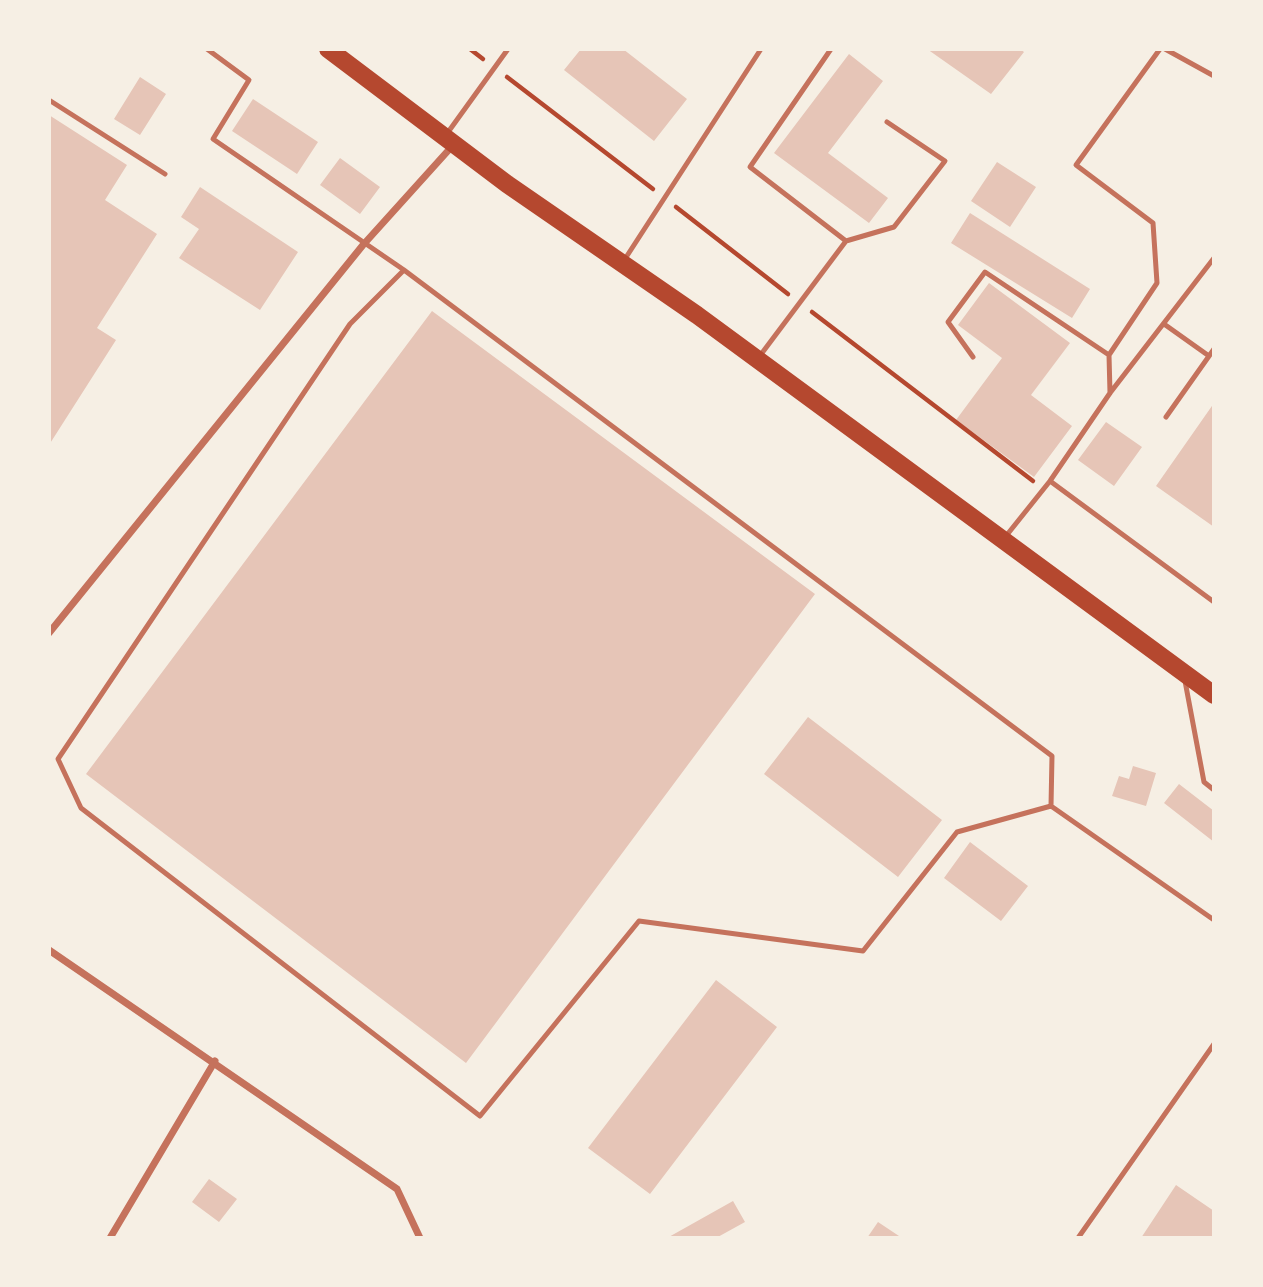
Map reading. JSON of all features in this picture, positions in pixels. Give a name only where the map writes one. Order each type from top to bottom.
[{"type":"main road","points":[[328,49],[451,139],[507,184],[758,360],[1214,695]]},
{"type":"street","points":[[49,633],[451,139]]},
{"type":"street","points":[[49,950],[215,1061],[397,1189],[420,1238]]},
{"type":"street","points":[[110,1238],[215,1061]]},
{"type":"lane","points":[[207,49],[248,80],[213,139],[404,271],[1052,756],[1051,806]]},
{"type":"lane","points":[[622,264],[761,49]]},
{"type":"lane","points":[[831,49],[750,167],[846,241]]},
{"type":"lane","points":[[1110,393],[1109,355],[1157,283],[1153,223],[1076,165],[1162,49],[1214,76]]},
{"type":"lane","points":[[451,139],[505,50]]},
{"type":"lane","points":[[49,100],[165,174]]},
{"type":"lane","points":[[758,360],[846,241],[894,227],[945,161],[887,122]]},
{"type":"lane","points":[[1004,539],[1050,481],[1110,393],[1214,258]]},
{"type":"lane","points":[[404,271],[349,324],[58,759],[81,808],[481,1116],[639,921],[863,951],[957,832],[1051,806]]},
{"type":"lane","points":[[973,357],[948,322],[985,271],[1109,355]]},
{"type":"lane","points":[[1164,324],[1209,356]]},
{"type":"lane","points":[[1166,417],[1214,349]]},
{"type":"lane","points":[[1050,481],[1214,602]]},
{"type":"lane","points":[[1183,671],[1204,782],[1214,790]]},
{"type":"lane","points":[[1051,806],[1214,920]]},
{"type":"lane","points":[[1090,1238],[1080,1235],[1214,1044]]},
{"type":"path","points":[[470,49],[1044,489]]},
{"type":"building","points":[[581,49],[623,49],[687,99],[654,141],[564,70]]},
{"type":"building","points":[[927,49],[1020,49],[1024,52],[991,94]]},
{"type":"building","points":[[849,54],[883,81],[828,153],[888,198],[869,223],[774,153]]},
{"type":"building","points":[[140,77],[166,94],[140,135],[114,119]]},
{"type":"building","points":[[253,99],[318,142],[297,174],[232,131]]},
{"type":"building","points":[[49,115],[127,165],[105,200],[157,234],[97,328],[116,340],[49,445]]},
{"type":"building","points":[[340,158],[380,187],[360,214],[320,185]]},
{"type":"building","points":[[997,162],[1036,187],[1010,227],[971,201]]},
{"type":"building","points":[[200,187],[298,252],[260,310],[179,258],[199,229],[181,217]]},
{"type":"building","points":[[970,213],[1090,289],[1072,318],[951,243]]},
{"type":"building","points":[[989,283],[1070,343],[1031,395],[1072,426],[1034,477],[956,420],[1002,358],[958,325]]},
{"type":"building","points":[[432,311],[815,594],[466,1063],[86,774]]},
{"type":"building","points":[[1214,403],[1214,527],[1156,486]]},
{"type":"building","points":[[1106,422],[1142,447],[1114,486],[1078,460]]},
{"type":"building","points":[[808,717],[942,820],[898,877],[764,774]]},
{"type":"building","points":[[1133,766],[1156,773],[1146,806],[1112,796],[1119,776],[1129,779]]},
{"type":"building","points":[[1179,784],[1214,811],[1214,842],[1164,803]]},
{"type":"building","points":[[970,842],[1028,886],[1001,921],[944,878]]},
{"type":"building","points":[[716,980],[777,1027],[650,1194],[588,1148]]},
{"type":"building","points":[[209,1179],[237,1199],[219,1222],[192,1202]]},
{"type":"building","points":[[1176,1185],[1214,1211],[1214,1238],[1141,1238]]},
{"type":"building","points":[[733,1201],[745,1222],[716,1238],[667,1238]]},
{"type":"building","points":[[878,1222],[902,1238],[867,1238]]}]
